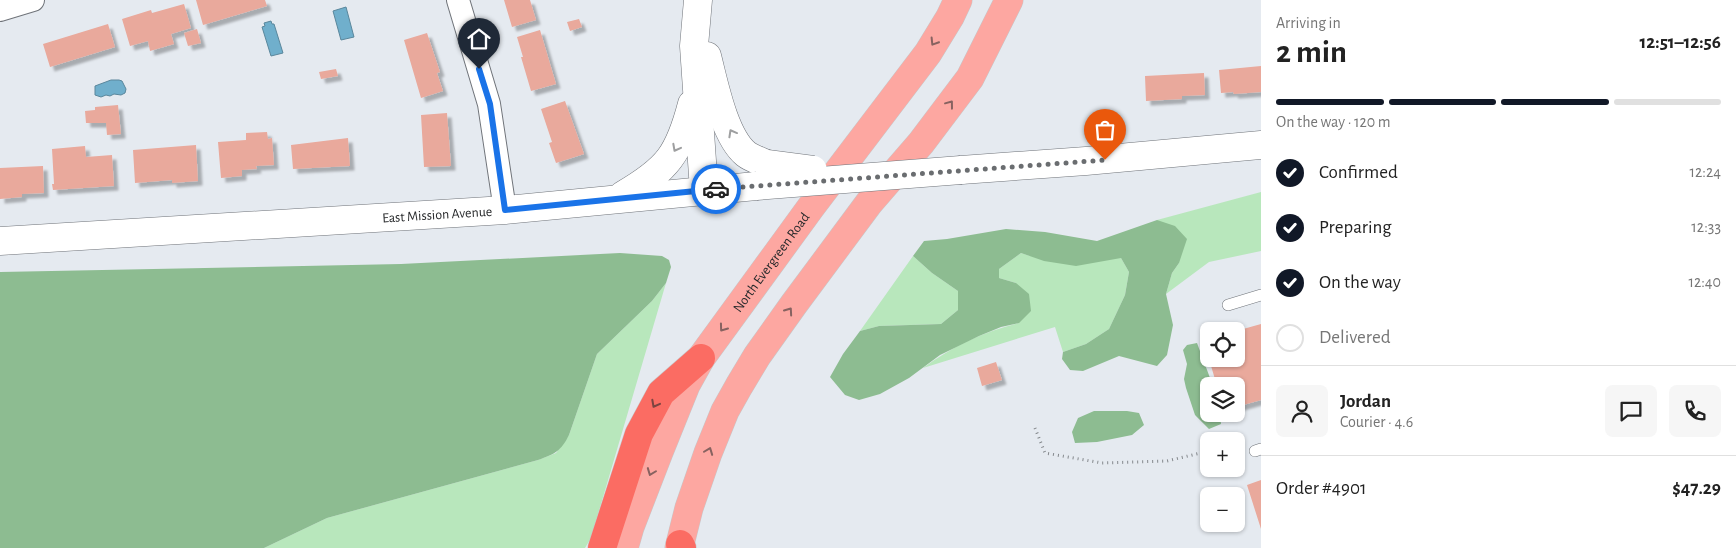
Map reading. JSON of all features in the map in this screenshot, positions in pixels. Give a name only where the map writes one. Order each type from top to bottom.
[{"type":"highway","points":[[602,548],[639,434],[661,393],[701,358]]},
{"type":"main road","name":"North Evergreen Road","points":[[624,548],[630,527],[662,444],[686,386],[701,358],[928,53],[958,0]]},
{"type":"main road","points":[[680,547],[689,508],[725,411],[757,356],[869,203],[921,143],[970,78],[1009,0]]},
{"type":"street","points":[[0,10],[33,0]]},
{"type":"street","points":[[458,0],[490,104],[505,210]]},
{"type":"street","points":[[697,7],[694,46],[704,190]]},
{"type":"street","points":[[697,7],[717,92],[728,126],[738,144],[761,175],[864,176],[1086,161],[1261,145]]},
{"type":"street","points":[[620,198],[649,180],[675,152],[686,127],[697,86]]},
{"type":"street","name":"East Mission Avenue","points":[[0,240],[505,210],[704,190],[761,175]]},
{"type":"lane","points":[[1228,305],[1261,295]]},
{"type":"path","points":[[1035,428],[1045,453],[1102,463],[1167,461],[1200,453]]},
{"type":"green space","points":[[1261,192],[1261,251],[1209,262],[1166,294],[1172,273],[1179,263],[1157,220]]},
{"type":"green space","points":[[1157,220],[1175,226],[1187,239],[1179,263],[1172,273],[1166,294],[1173,325],[1167,355],[1157,366],[1119,356],[1083,371],[1070,370],[1062,359],[1063,352],[1086,344],[1109,329],[1125,295],[1129,272],[1121,258],[1076,266],[1044,261],[1021,253],[999,269],[999,278],[1016,283],[1029,294],[1031,311],[1019,323],[1001,327],[979,336],[940,355],[909,378],[880,394],[859,400],[845,395],[830,377],[843,354],[860,331],[879,326],[941,324],[958,310],[958,291],[932,273],[913,256],[924,241],[1006,229],[1045,232],[1097,241]]},
{"type":"green space","points":[[620,253],[662,256],[669,260],[671,267],[666,283],[652,301],[597,354],[569,435],[563,445],[549,456],[327,518],[264,548],[0,548],[0,272],[401,264]]},
{"type":"green space","points":[[1021,253],[1030,256],[1121,258],[1129,272],[1125,295],[1109,329],[1086,344],[1063,352],[1055,327],[923,368],[945,353],[969,341],[994,330],[1019,323],[1016,283],[999,278],[999,269]]},
{"type":"green space","points":[[913,256],[932,273],[958,291],[958,310],[941,324],[879,326],[860,331]]},
{"type":"green space","points":[[666,283],[591,538],[585,548],[264,548],[327,518],[538,460],[556,453],[569,435],[597,354],[652,301]]},
{"type":"green space","points":[[1197,343],[1200,351],[1200,367],[1206,367],[1210,377],[1200,377],[1200,420],[1195,415],[1184,379],[1187,364],[1183,350],[1187,345]]},
{"type":"green space","points":[[1094,411],[1139,413],[1144,425],[1132,435],[1097,442],[1075,443],[1072,432],[1078,418]]},
{"type":"green space","points":[[1202,422],[1221,422],[1221,424],[1209,429]]},
{"type":"water","points":[[346,7],[354,37],[341,40],[333,11]]},
{"type":"water","points":[[271,21],[274,24],[283,53],[271,56],[262,27],[265,26],[264,23]]},
{"type":"water","points":[[111,80],[122,81],[126,89],[125,93],[101,97],[95,95],[95,86]]},
{"type":"building","points":[[196,0],[265,0],[267,6],[203,25]]},
{"type":"building","points":[[504,0],[530,0],[536,20],[512,27]]},
{"type":"building","points":[[184,4],[191,28],[171,34],[174,44],[150,51],[148,41],[130,46],[122,19],[151,10],[152,13]]},
{"type":"building","points":[[579,19],[582,27],[570,31],[567,22]]},
{"type":"building","points":[[108,24],[115,47],[50,67],[43,44]]},
{"type":"building","points":[[197,29],[201,43],[188,46],[184,33]]},
{"type":"building","points":[[540,30],[556,84],[531,91],[517,37]]},
{"type":"building","points":[[427,33],[440,72],[437,73],[443,91],[421,98],[404,40]]},
{"type":"building","points":[[1261,66],[1261,92],[1221,93],[1219,70]]},
{"type":"building","points":[[336,69],[338,76],[321,79],[319,72]]},
{"type":"building","points":[[1204,73],[1205,95],[1182,96],[1182,99],[1146,101],[1145,76]]},
{"type":"building","points":[[565,101],[584,154],[556,163],[549,143],[552,142],[541,109]]},
{"type":"building","points":[[118,105],[121,134],[107,135],[106,123],[86,123],[85,111],[95,110],[95,107]]},
{"type":"building","points":[[447,113],[451,166],[424,167],[421,115]]},
{"type":"building","points":[[267,132],[268,139],[272,138],[274,165],[256,166],[257,169],[242,170],[242,176],[221,178],[218,142],[246,140],[246,133]]},
{"type":"building","points":[[348,138],[350,166],[293,169],[291,145]]},
{"type":"building","points":[[196,145],[198,181],[172,183],[172,180],[135,183],[133,150]]},
{"type":"building","points":[[85,146],[86,157],[112,155],[114,186],[53,190],[52,149]]},
{"type":"building","points":[[43,166],[44,193],[22,194],[22,197],[0,199],[0,168]]},
{"type":"building","points":[[1261,324],[1261,400],[1245,404],[1245,377],[1214,377],[1211,367],[1245,367],[1245,328]]},
{"type":"building","points":[[996,362],[1002,380],[982,386],[977,368]]},
{"type":"building","points":[[1261,480],[1261,529],[1247,485]]},
{"type":"way so far","points":[[716,189],[864,176],[1105,160]]},
{"type":"route","points":[[479,69],[490,104],[505,210],[716,189]]}]
